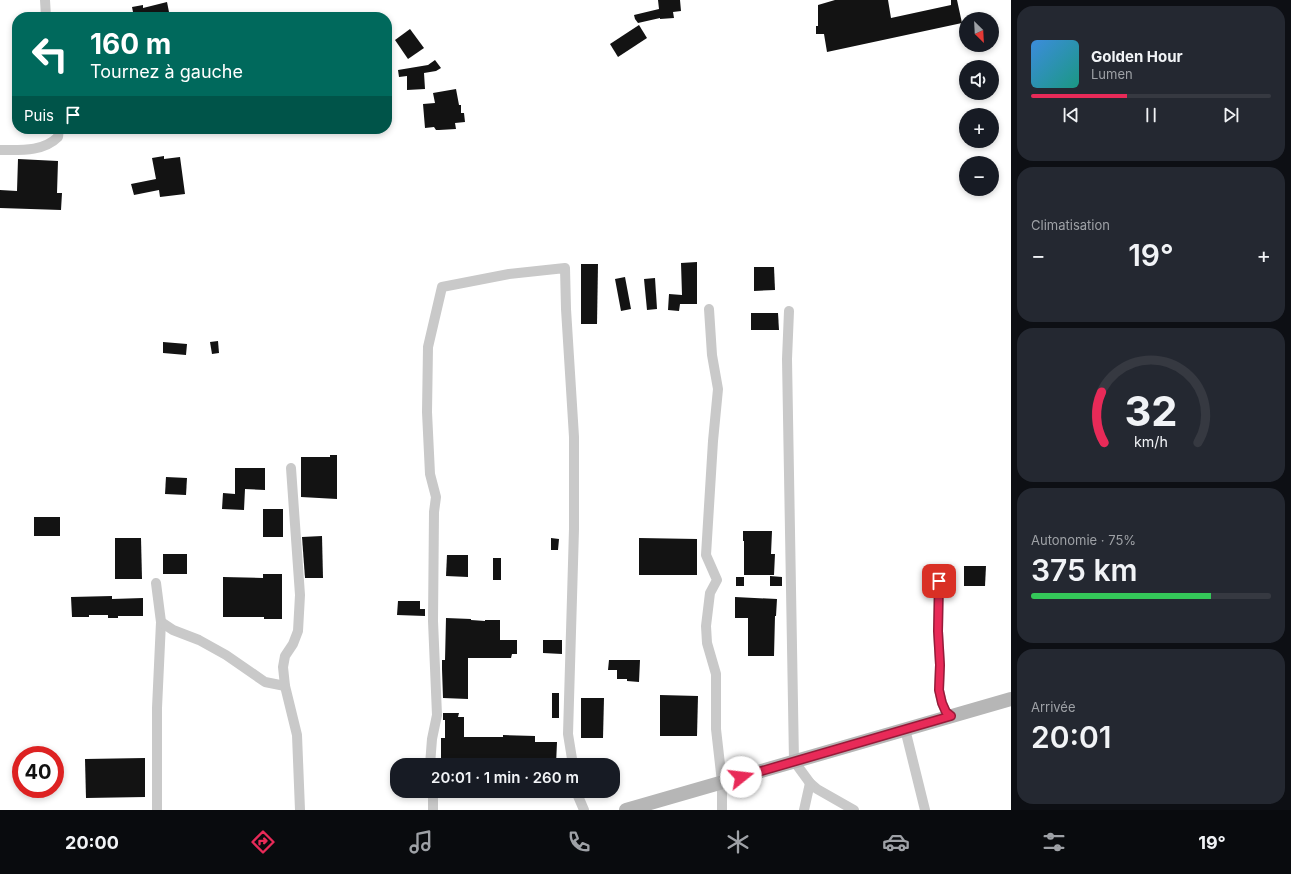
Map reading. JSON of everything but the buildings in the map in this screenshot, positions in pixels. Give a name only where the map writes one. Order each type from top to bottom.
[{"type":"street","points":[[45,0],[46,12]]},
{"type":"street","points":[[0,150],[27,150],[47,145],[58,137],[58,134]]},
{"type":"street","points":[[431,758],[432,739],[437,715],[433,621],[434,512],[436,496],[430,474],[427,412],[428,347],[442,287],[509,274],[565,268],[574,437],[574,529],[568,734],[572,758]]},
{"type":"street","points":[[709,309],[712,355],[718,389],[713,441],[706,555],[717,580],[710,593],[706,626],[707,643],[716,674],[716,729],[722,782],[722,810]]},
{"type":"street","points":[[789,311],[787,359],[794,761],[810,783],[817,789],[854,810]]},
{"type":"street","points":[[291,468],[300,595],[298,631],[293,644],[285,656],[283,667],[285,686],[297,735],[300,810]]},
{"type":"street","points":[[939,581],[939,690],[946,712],[951,716]]},
{"type":"street","points":[[156,583],[161,622],[157,708],[157,810]]},
{"type":"street","points":[[161,622],[173,630],[206,643],[265,682],[285,686]]},
{"type":"street","points":[[626,810],[1011,699]]},
{"type":"street","points":[[905,729],[925,810]]},
{"type":"street","points":[[804,810],[810,783]]},
{"type":"street","points":[[433,798],[433,810]]},
{"type":"street","points":[[580,798],[584,810]]},
{"type":"route","points":[[741,777],[951,716],[946,712],[939,690],[939,581]]}]
